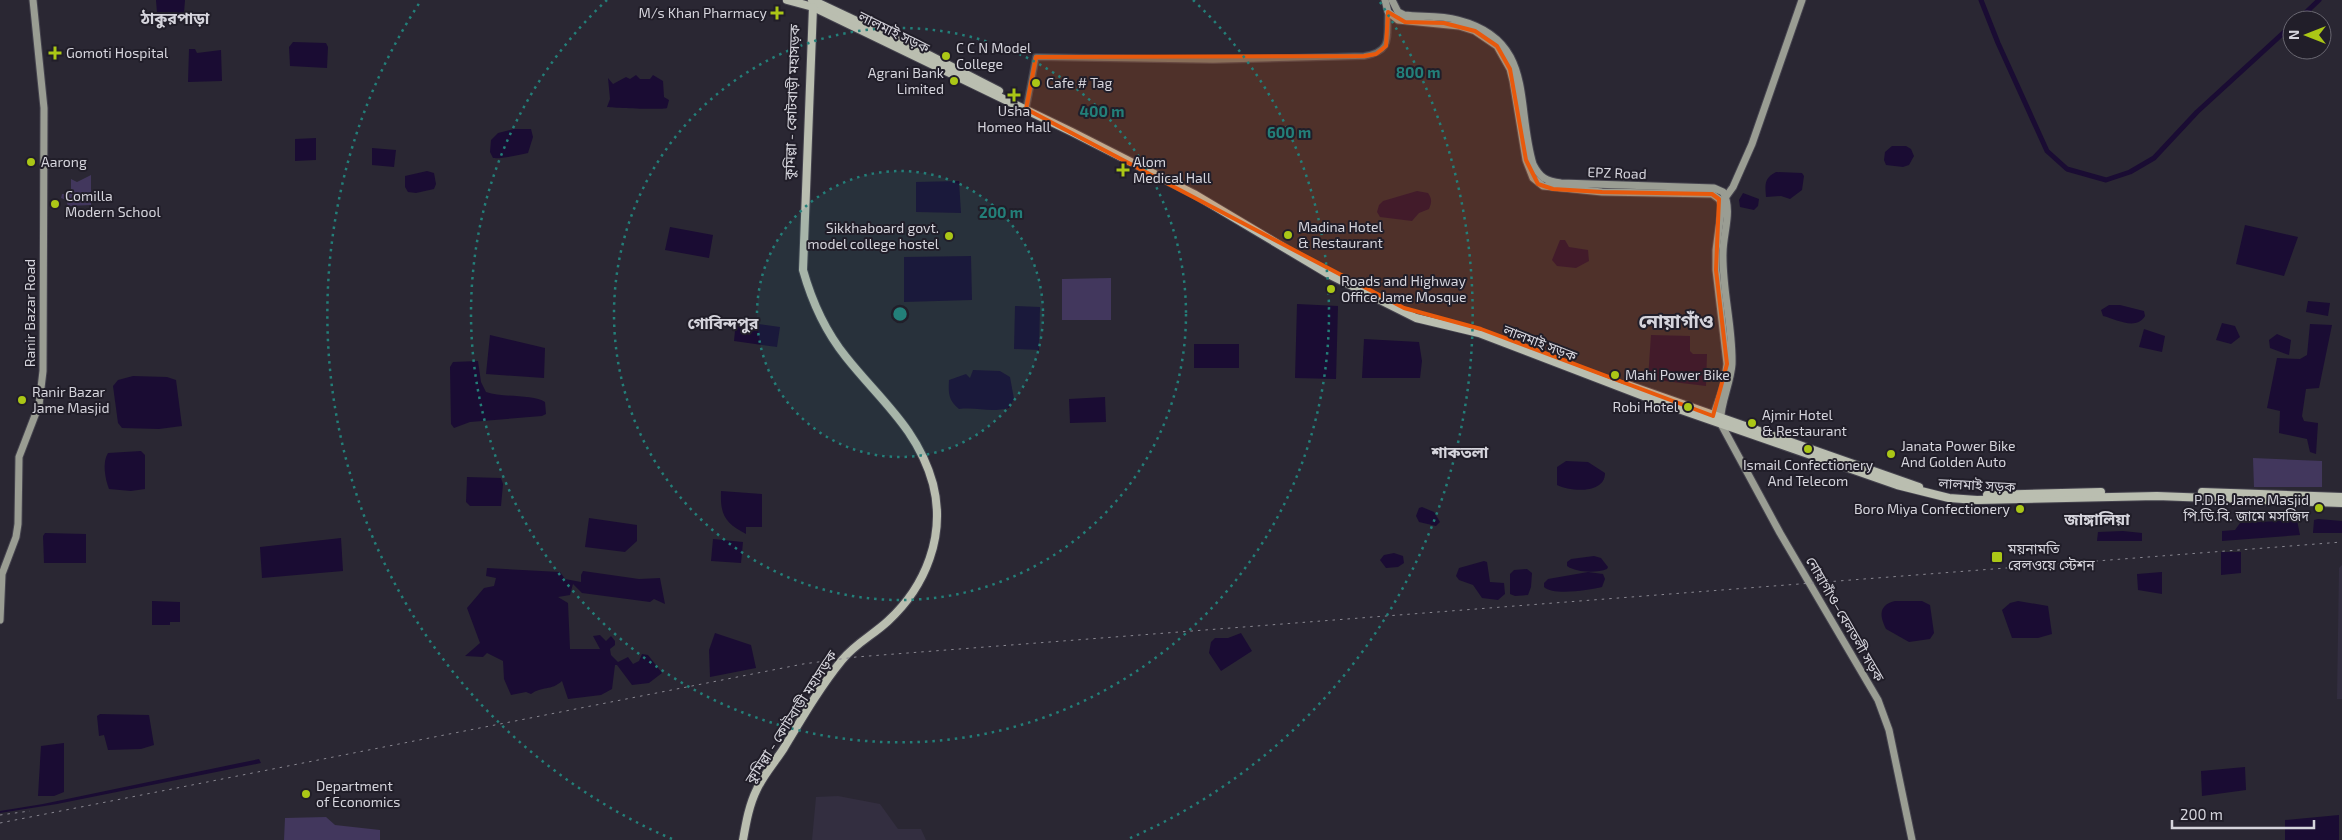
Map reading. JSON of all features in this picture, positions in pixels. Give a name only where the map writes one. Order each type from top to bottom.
[{"type":"main road","name":"Ranir Bazar Road","points":[[0,620],[2,578],[16,537],[18,524],[19,457],[39,405],[43,371],[44,108],[33,0]]},
{"type":"main road","name":"লালমাই সড়ক","points":[[787,0],[811,4],[1026,107],[1233,215],[1330,274],[1416,318],[1479,333],[1897,485],[1949,498],[2228,496],[2326,499],[2342,502]]},
{"type":"main road","points":[[1385,0],[1388,12]]},
{"type":"main road","name":"EPZ Road","points":[[1392,0],[1398,12],[1404,15],[1462,21],[1483,30],[1504,45],[1515,64],[1520,84],[1530,153],[1538,175],[1544,180],[1622,189]]},
{"type":"main road","points":[[1716,420],[1729,364],[1723,260],[1728,207],[1723,199],[1733,187],[1752,144],[1802,0]]},
{"type":"main road","name":"কুমিল্লা - কোটবাড়ী মহাসড়ক","points":[[743,840],[750,806],[757,789],[811,704],[853,647],[888,622],[922,580],[934,546],[936,526],[933,486],[917,443],[908,429],[846,358],[828,331],[813,302],[803,270],[811,4]]},
{"type":"main road","name":"EPZ Road","points":[[1388,12],[1392,18],[1405,22],[1459,26],[1475,31],[1497,46],[1510,68],[1526,160],[1533,178],[1538,184],[1552,189],[1714,188],[1723,192],[1723,199]]},
{"type":"main road","name":"নোয়াগাঁও–বেলতলী সড়ক","points":[[1716,420],[1878,700],[1888,730],[1912,840]]},
{"type":"main road","name":"লালমাই সড়ক","points":[[2326,499],[2342,497]]},
{"type":"street","points":[[1026,107],[1036,57],[1231,60],[1364,56],[1376,54],[1386,46],[1388,12]]},
{"type":"highlighted area","points":[[1388,12],[1405,22],[1444,23],[1475,31],[1497,46],[1510,69],[1526,160],[1538,184],[1553,189],[1602,192],[1712,194],[1719,199],[1716,270],[1727,364],[1713,416],[1481,329],[1404,308],[1026,109],[1036,57],[1364,56],[1376,54],[1386,46]]},
{"type":"shaded area","points":[[156,0],[185,0],[184,13],[157,13]]},
{"type":"shaded area","points":[[293,42],[326,43],[328,47],[327,68],[290,66],[289,47]]},
{"type":"shaded area","points":[[189,49],[195,49],[197,53],[221,50],[222,81],[188,82]]},
{"type":"shaded area","points":[[636,75],[640,79],[650,79],[653,75],[663,81],[664,97],[669,100],[667,108],[607,107],[610,99],[608,78],[613,84],[626,77],[630,79]]},
{"type":"shaded area","points":[[514,129],[531,129],[533,137],[528,153],[493,158],[490,152],[491,140],[498,133]]},
{"type":"shaded area","points":[[316,138],[316,160],[295,161],[295,139]]},
{"type":"shaded area","points":[[1892,146],[1906,146],[1911,149],[1914,156],[1909,165],[1903,167],[1886,165],[1884,160],[1885,152]]},
{"type":"shaded area","points":[[372,148],[396,150],[394,167],[372,165]]},
{"type":"shaded area","points":[[427,171],[434,173],[436,184],[434,189],[416,193],[408,192],[405,187],[405,176]]},
{"type":"shaded area","points":[[1776,172],[1802,173],[1804,176],[1802,190],[1790,199],[1781,196],[1766,197],[1767,179]]},
{"type":"shaded area","points":[[91,175],[91,205],[68,206],[66,200],[61,198],[62,194],[71,194],[71,179],[77,182]]},
{"type":"shaded area","points":[[959,181],[961,213],[916,212],[916,182]]},
{"type":"shaded area","points":[[1417,191],[1428,193],[1431,202],[1429,209],[1419,213],[1412,221],[1380,217],[1377,212],[1379,205],[1383,201]]},
{"type":"shaded area","points":[[1743,193],[1759,199],[1758,206],[1754,210],[1740,207],[1739,200]]},
{"type":"shaded area","points":[[2245,225],[2298,237],[2284,276],[2236,264]]},
{"type":"shaded area","points":[[670,227],[713,235],[709,258],[665,250]]},
{"type":"shaded area","points":[[1560,240],[1565,240],[1569,247],[1588,250],[1589,261],[1576,268],[1557,266],[1552,260]]},
{"type":"shaded area","points":[[971,256],[972,300],[904,302],[904,257]]},
{"type":"shaded area","points":[[1111,278],[1111,320],[1062,320],[1062,279]]},
{"type":"shaded area","points":[[2308,301],[2330,303],[2328,316],[2306,312]]},
{"type":"shaded area","points":[[1297,304],[1338,306],[1336,379],[1295,378]]},
{"type":"shaded area","points":[[2109,305],[2120,305],[2144,311],[2145,316],[2136,323],[2126,323],[2103,316],[2101,310]]},
{"type":"shaded area","points":[[1015,306],[1040,307],[1039,350],[1014,349]]},
{"type":"shaded area","points":[[736,321],[780,327],[777,347],[734,341]]},
{"type":"shaded area","points":[[2222,323],[2235,326],[2240,337],[2231,344],[2216,340]]},
{"type":"shaded area","points":[[2310,324],[2332,325],[2319,388],[2306,389],[2302,416],[2304,421],[2318,423],[2316,454],[2310,452],[2307,439],[2279,433],[2280,411],[2267,408],[2277,358],[2300,359],[2307,355]]},
{"type":"shaded area","points":[[2144,329],[2165,336],[2162,352],[2139,347]]},
{"type":"shaded area","points":[[2277,334],[2291,340],[2289,355],[2270,348],[2269,340]]},
{"type":"shaded area","points":[[490,335],[545,348],[544,378],[486,374]]},
{"type":"shaded area","points":[[1651,335],[1690,336],[1690,351],[1693,354],[1707,354],[1706,386],[1648,379]]},
{"type":"shaded area","points":[[1364,339],[1419,342],[1422,361],[1420,378],[1362,378]]},
{"type":"shaded area","points":[[1194,344],[1239,344],[1239,368],[1194,368]]},
{"type":"shaded area","points":[[478,361],[481,382],[486,392],[540,400],[545,402],[546,414],[542,416],[470,422],[454,428],[451,424],[450,367],[453,362]]},
{"type":"shaded area","points":[[973,370],[1000,371],[1010,377],[1014,399],[1009,408],[996,410],[959,409],[953,403],[950,397],[949,380],[966,374],[970,378]]},
{"type":"shaded area","points":[[133,376],[167,377],[176,380],[182,426],[159,429],[122,428],[118,423],[113,386],[118,380]]},
{"type":"shaded area","points":[[1105,397],[1106,422],[1070,423],[1069,399]]},
{"type":"shaded area","points":[[141,451],[145,455],[145,489],[131,491],[109,489],[105,471],[105,461],[108,453]]},
{"type":"shaded area","points":[[2253,458],[2322,461],[2322,487],[2254,487]]},
{"type":"shaded area","points":[[1566,461],[1588,462],[1605,473],[1604,480],[1594,488],[1586,490],[1570,489],[1557,485],[1557,467]]},
{"type":"shaded area","points":[[467,477],[501,478],[503,484],[501,506],[470,506],[466,502]]},
{"type":"shaded area","points":[[721,491],[762,494],[762,527],[746,527],[746,534],[733,526],[723,512]]},
{"type":"shaded area","points":[[1422,507],[1434,512],[1440,522],[1436,526],[1419,522],[1416,516],[1419,508]]},
{"type":"shaded area","points":[[589,518],[637,525],[637,541],[625,552],[585,547]]},
{"type":"shaded area","points":[[2297,520],[2300,535],[2222,541],[2222,531],[2235,530],[2240,523]]},
{"type":"shaded area","points":[[2314,520],[2342,521],[2342,533],[2313,533]]},
{"type":"shaded area","points":[[2123,531],[2142,533],[2142,541],[2097,541],[2098,532]]},
{"type":"shaded area","points":[[45,533],[86,534],[86,563],[44,563],[43,536]]},
{"type":"shaded area","points":[[341,538],[343,571],[262,578],[260,547]]},
{"type":"shaded area","points":[[713,539],[743,542],[741,563],[711,561]]},
{"type":"shaded area","points":[[2221,552],[2241,552],[2241,573],[2221,575]]},
{"type":"shaded area","points":[[1394,553],[1403,556],[1404,563],[1398,567],[1386,568],[1380,560],[1384,555]]},
{"type":"shaded area","points":[[1594,556],[1601,558],[1608,567],[1607,569],[1587,572],[1567,566],[1567,562],[1571,559]]},
{"type":"shaded area","points":[[1484,561],[1487,562],[1490,582],[1504,583],[1505,594],[1498,600],[1482,598],[1473,585],[1459,580],[1456,576],[1459,568]]},
{"type":"shaded area","points":[[2342,565],[2342,699],[2337,699],[2339,568]]},
{"type":"shaded area","points":[[487,568],[560,572],[565,579],[581,582],[583,571],[639,579],[660,578],[665,604],[654,599],[650,602],[582,593],[573,584],[570,595],[558,597],[568,603],[570,649],[600,649],[593,636],[600,635],[606,641],[611,636],[615,641],[615,645],[610,649],[611,655],[618,662],[628,657],[633,664],[639,661],[642,654],[648,655],[662,673],[649,683],[632,685],[617,665],[615,665],[612,689],[601,695],[568,699],[562,681],[554,686],[531,694],[526,692],[511,695],[504,679],[503,661],[487,653],[483,657],[465,656],[480,643],[467,608],[484,588],[494,586],[496,578],[486,576]]},
{"type":"shaded area","points":[[1527,569],[1532,573],[1531,587],[1528,595],[1515,596],[1510,594],[1510,574],[1514,570]]},
{"type":"shaded area","points":[[1588,572],[1603,574],[1605,579],[1602,587],[1563,592],[1549,590],[1544,587],[1544,583],[1548,579]]},
{"type":"shaded area","points":[[2162,572],[2162,594],[2138,590],[2137,574]]},
{"type":"shaded area","points":[[152,601],[180,602],[180,622],[170,622],[170,625],[152,625]]},
{"type":"shaded area","points":[[1895,601],[1922,601],[1930,605],[1934,633],[1930,639],[1909,642],[1886,629],[1882,619],[1882,611],[1886,605]]},
{"type":"shaded area","points":[[2018,601],[2048,606],[2052,634],[2038,638],[2012,638],[2002,610],[2010,603]]},
{"type":"shaded area","points":[[715,633],[751,645],[756,668],[710,677],[709,650]]},
{"type":"shaded area","points":[[1241,633],[1252,651],[1221,671],[1209,653],[1211,642],[1215,638],[1228,638]]},
{"type":"shaded area","points":[[100,714],[149,715],[154,745],[141,749],[108,750],[104,735],[99,736],[97,716]]},
{"type":"shaded area","points":[[64,743],[64,792],[54,796],[38,796],[41,746]]},
{"type":"shaded area","points":[[259,759],[261,763],[57,804],[0,813],[0,811],[43,804]]},
{"type":"shaded area","points":[[2245,767],[2246,790],[2202,796],[2201,771]]},
{"type":"shaded area","points":[[838,796],[880,804],[898,829],[921,829],[926,840],[812,840],[816,797]]},
{"type":"shaded area","points":[[2339,815],[2339,840],[2285,840],[2285,820]]},
{"type":"shaded area","points":[[326,817],[335,825],[380,830],[380,840],[284,840],[285,818]]},
{"type":"waterway","points":[[1981,0],[1998,43],[2047,151],[2067,169],[2106,180],[2130,172],[2154,158],[2197,112],[2282,34]]},
{"type":"waterway","points":[[2308,10],[2319,0]]},
{"type":"railway","points":[[0,823],[803,664],[856,657],[2342,542]]},
{"type":"railway","points":[[0,815],[30,811]]},
{"type":"place","name":"M/s Khan Pharmacy","points":[[777,13]]},
{"type":"place","name":"Gomoti Hospital","points":[[55,53]]},
{"type":"place","name":"C C N Model College","points":[[946,56]]},
{"type":"place","name":"Agrani Bank Limited","points":[[954,81]]},
{"type":"place","name":"Cafe # Tag","points":[[1036,83]]},
{"type":"place","name":"Usha Homeo Hall","points":[[1014,95]]},
{"type":"place","name":"Aarong","points":[[31,162]]},
{"type":"place","name":"Alom Medical Hall","points":[[1123,170]]},
{"type":"place","name":"Comilla Modern School","points":[[55,204]]},
{"type":"place","name":"Madina Hotel & Restaurant","points":[[1288,235]]},
{"type":"place","name":"Sikkhaboard govt. model college hostel","points":[[949,236]]},
{"type":"place","name":"Roads and Highway Office Jame Mosque","points":[[1331,289]]},
{"type":"place","name":"Mahi Power Bike","points":[[1615,375]]},
{"type":"place","name":"Ranir Bazar Jame Masjid","points":[[22,400]]},
{"type":"place","name":"Robi Hotel","points":[[1688,407]]},
{"type":"place","name":"Ajmir Hotel & Restaurant","points":[[1752,423]]},
{"type":"place","name":"Ismail Confectionery And Telecom","points":[[1808,449]]},
{"type":"place","name":"Janata Power Bike And Golden Auto","points":[[1891,454]]},
{"type":"place","name":"P.D.B. Jame Masjid পি.ডি.বি. জামে মসজিদ","points":[[2319,508]]},
{"type":"place","name":"Boro Miya Confectionery","points":[[2020,509]]},
{"type":"place","name":"ময়নামতি রেলওয়ে স্টেশন","points":[[1997,557]]},
{"type":"place","name":"Department of Economics","points":[[306,794]]},
{"type":"district","name":"ঠাকুরপাড়া","points":[[175,18]]},
{"type":"district","name":"নোয়াগাঁও","points":[[1676,321]]},
{"type":"district","name":"গোবিন্দপুর","points":[[723,323]]},
{"type":"district","name":"শাকতলা","points":[[1460,452]]},
{"type":"district","name":"জাঙ্গালিয়া","points":[[2097,519]]}]
